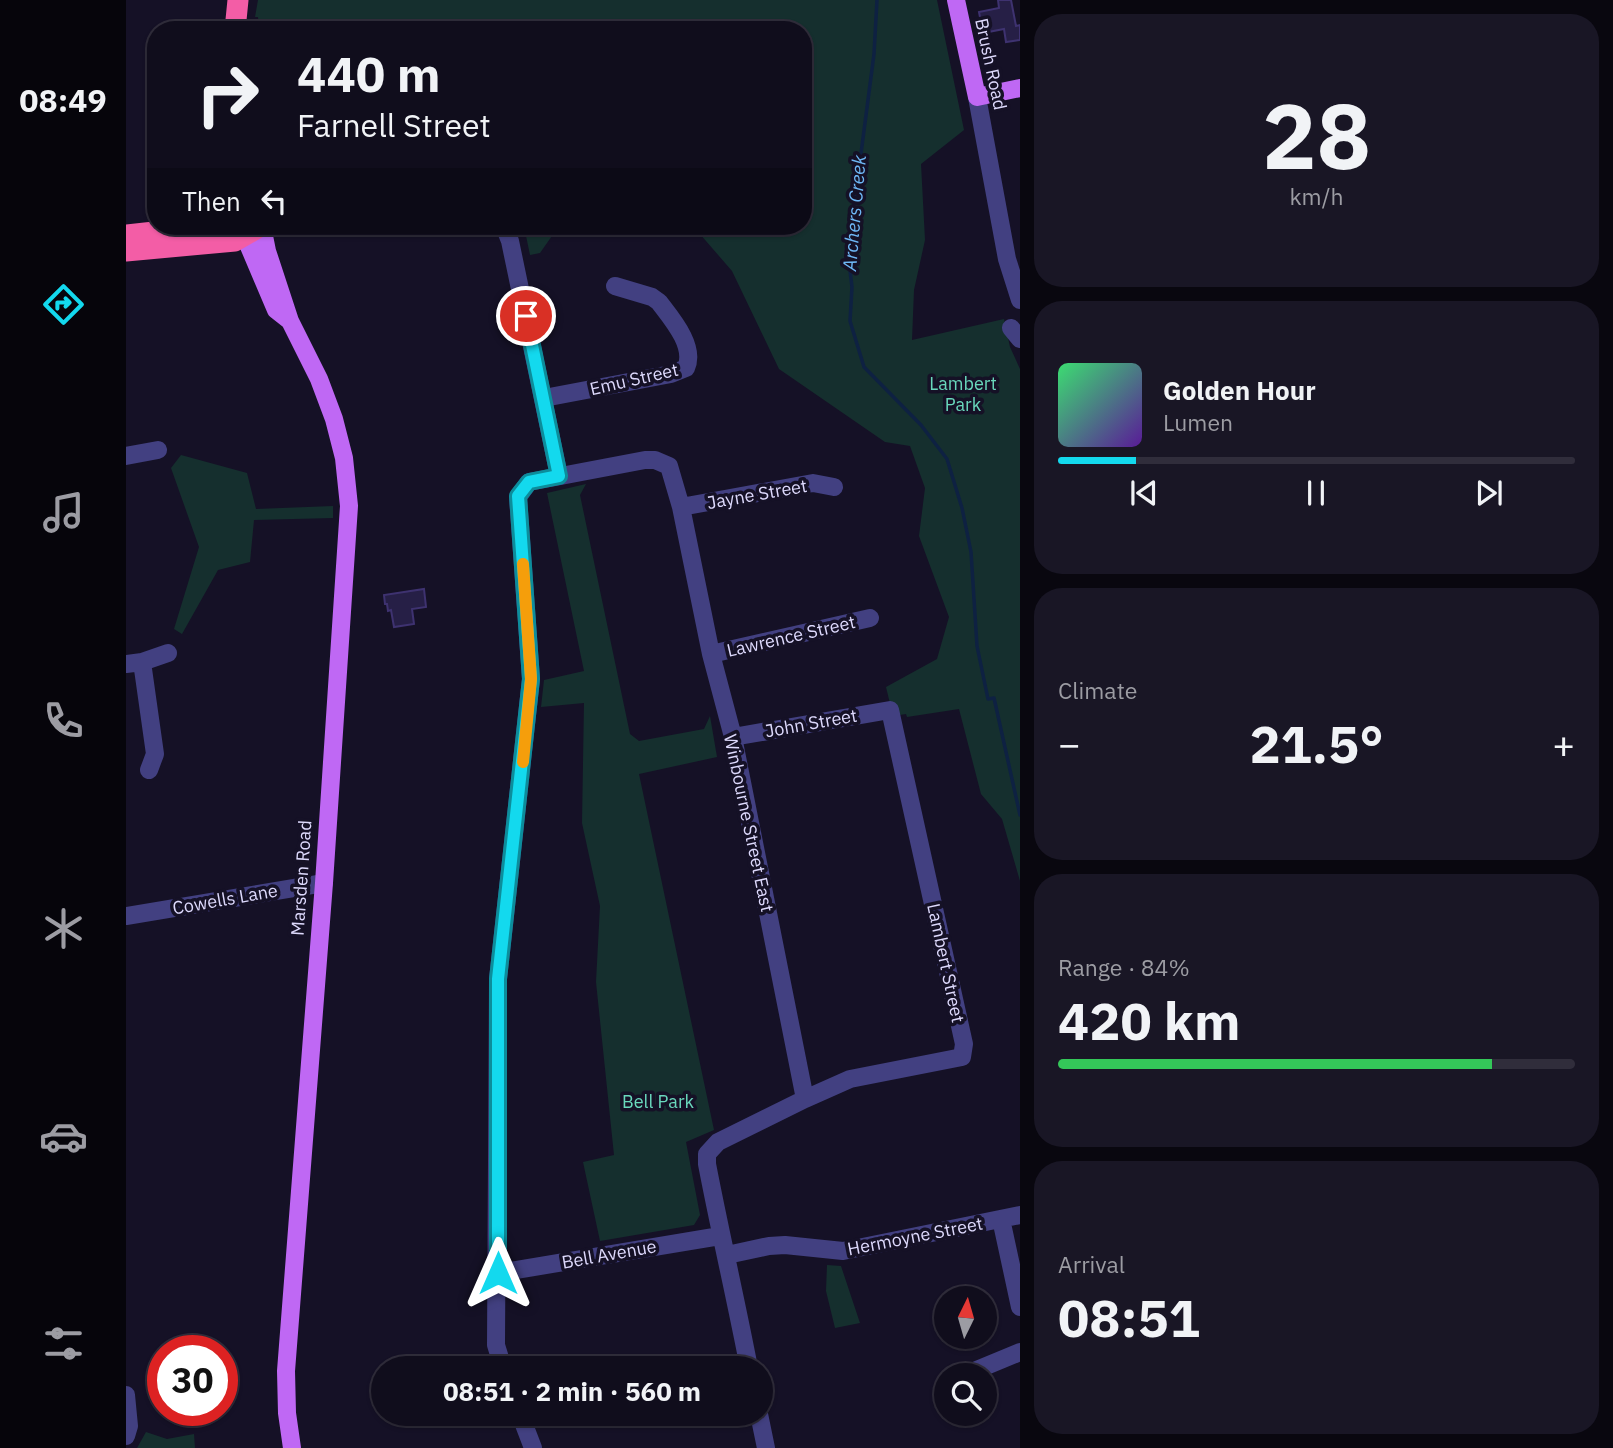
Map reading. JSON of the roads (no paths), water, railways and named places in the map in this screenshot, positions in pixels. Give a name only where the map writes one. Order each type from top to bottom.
[{"type":"highway","points":[[236,21],[238,0]]},
{"type":"highway","points":[[126,235],[147,233]]},
{"type":"highway","points":[[126,251],[214,244],[236,235]]},
{"type":"main road","name":"Brush Road","points":[[956,0],[977,97]]},
{"type":"main road","points":[[977,97],[1020,88]]},
{"type":"main road","name":"Marsden Road","points":[[255,235],[276,310],[290,321],[319,379],[334,419],[344,458],[349,506],[324,883],[286,1371],[287,1413],[292,1448]]},
{"type":"street","name":"Brush Road","points":[[977,97],[1007,259],[1019,300]]},
{"type":"street","points":[[508,235],[559,476]]},
{"type":"street","name":"Emu Street","points":[[544,398],[671,374],[686,368],[689,356],[687,346],[659,302],[652,297],[615,286]]},
{"type":"street","points":[[126,456],[158,450]]},
{"type":"street","name":"Winbourne Street East","points":[[499,1356],[496,1345],[498,979],[531,679],[518,496],[529,482],[645,460],[655,460],[669,467],[681,508],[711,654],[733,737],[805,1098]]},
{"type":"street","name":"Jayne Street","points":[[681,508],[813,483],[834,487]]},
{"type":"street","name":"Lawrence Street","points":[[711,654],[870,618]]},
{"type":"street","points":[[149,770],[155,754],[134,663],[168,653]]},
{"type":"street","name":"John Street","points":[[733,737],[890,710]]},
{"type":"street","name":"Lambert Street","points":[[805,1098],[850,1079],[962,1057],[964,1044],[890,710]]},
{"type":"street","name":"Cowells Lane","points":[[126,916],[324,883]]},
{"type":"street","points":[[747,1356],[727,1255],[720,1236],[706,1164],[707,1154],[718,1142],[805,1098]]},
{"type":"street","name":"Hermoyne Street","points":[[727,1255],[785,1245],[843,1251],[1020,1215]]},
{"type":"street","points":[[1001,1219],[1020,1307]]},
{"type":"street","name":"Bell Avenue","points":[[498,1273],[720,1236]]},
{"type":"street","points":[[993,1363],[1020,1352]]},
{"type":"street","points":[[126,1395],[126,1436]]},
{"type":"street","points":[[525,1426],[533,1448]]},
{"type":"street","points":[[761,1426],[766,1448]]},
{"type":"waterway","name":"Archers Creek","points":[[877,0],[874,54],[848,253],[852,287],[850,321],[864,367],[921,425],[947,459],[962,508],[971,552],[977,646],[988,699],[994,698],[1020,815]]},
{"type":"park label","name":"Lambert Park","points":[[963,393]]},
{"type":"park label","name":"Bell Park","points":[[658,1101]]}]
